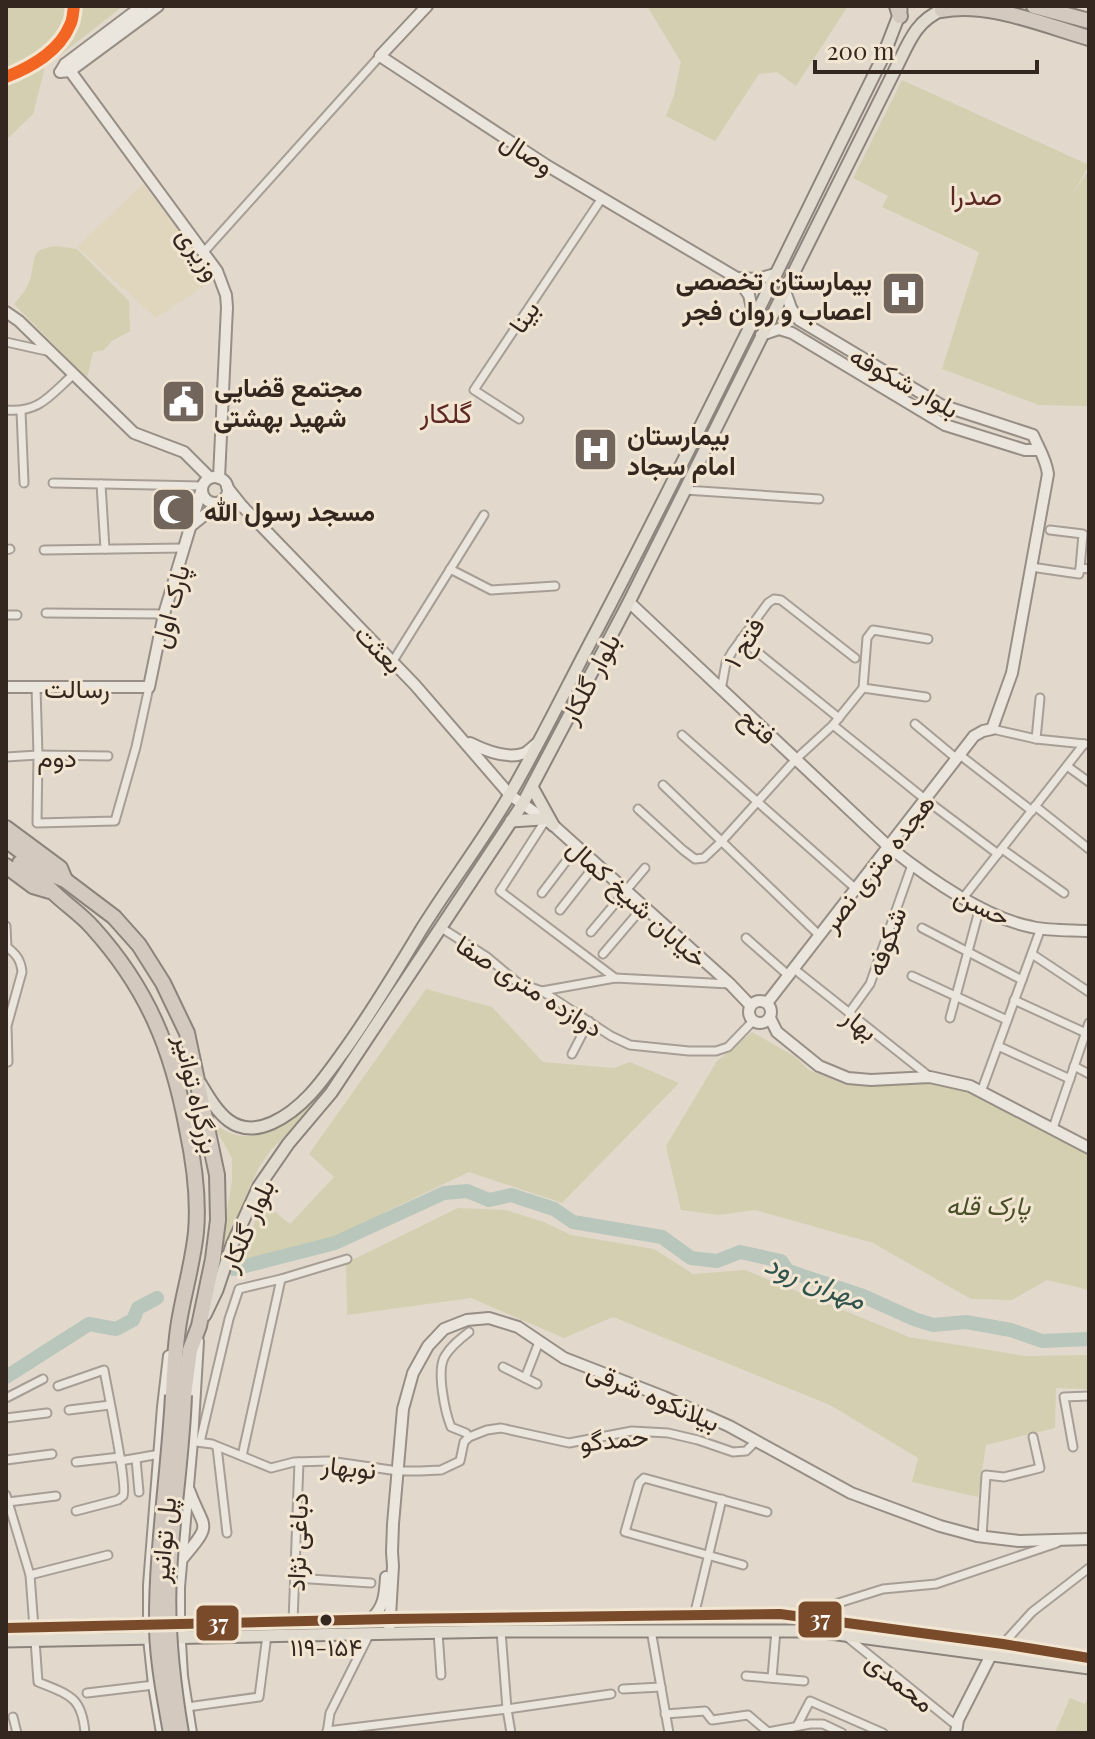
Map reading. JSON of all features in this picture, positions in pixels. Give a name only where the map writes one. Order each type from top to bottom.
[{"type":"highway","points":[[1034,6],[1089,21]]},
{"type":"highway","points":[[944,8],[989,8],[1089,38]]},
{"type":"highway","points":[[6,828],[60,868],[65,880]]},
{"type":"highway","name":"بزرگراه توانیر","points":[[6,840],[114,917],[139,945],[163,983],[187,1033],[217,1175],[218,1220],[199,1326],[179,1395]]},
{"type":"highway","name":"بزرگراه توانیر","points":[[6,852],[92,926],[137,985],[171,1060],[192,1155],[196,1199],[196,1233],[179,1324],[179,1395]]},
{"type":"highway","points":[[6,866],[33,886],[53,892]]},
{"type":"highway","name":"پل توانیر","points":[[171,1733],[157,1631],[158,1573],[171,1439],[179,1395]]},
{"type":"highway","name":"پل توانیر","points":[[179,1395],[182,1440],[169,1573],[168,1616],[173,1684],[181,1733]]},
{"type":"main road","points":[[67,67],[142,6]]},
{"type":"main road","points":[[67,67],[158,6]]},
{"type":"main road","points":[[380,56],[427,6]]},
{"type":"main road","name":"بلوار گلکار","points":[[198,1080],[218,1112],[232,1123],[249,1129],[270,1124],[291,1111],[317,1088],[370,1025],[440,927],[532,787],[629,602],[917,29],[944,8]]},
{"type":"main road","name":"بلوار گلکار","points":[[199,1326],[259,1186],[288,1144],[331,1093],[427,921],[510,795],[634,559],[882,59],[900,9]]},
{"type":"main road","name":"وصال","points":[[380,56],[546,165],[737,278]]},
{"type":"main road","name":"وزیری","points":[[67,67],[217,271],[222,284],[227,307],[208,483],[192,525]]},
{"type":"main road","points":[[737,278],[758,279],[775,274]]},
{"type":"main road","points":[[737,278],[749,295],[754,317]]},
{"type":"main road","points":[[761,335],[779,329],[792,333],[791,324],[799,320],[785,291]]},
{"type":"main road","points":[[6,312],[134,433],[184,452],[208,483],[227,487],[227,495],[222,501],[192,525]]},
{"type":"main road","name":"بلوار شکوفه","points":[[792,333],[945,425],[1025,450],[1039,450],[1033,435],[941,405],[799,320]]},
{"type":"main road","points":[[992,729],[1012,673],[1048,474],[1046,459],[1039,450]]},
{"type":"main road","points":[[208,483],[203,497],[206,500],[243,507]]},
{"type":"main road","name":"بعثت","points":[[227,487],[393,661],[510,795]]},
{"type":"main road","name":"پارک اول","points":[[149,687],[164,614],[192,525]]},
{"type":"main road","name":"فتح","points":[[629,602],[889,847]]},
{"type":"main road","name":"رسالت","points":[[6,687],[149,687]]},
{"type":"main road","name":"هجده متری نصر","points":[[767,1003],[974,736],[992,729]]},
{"type":"main road","points":[[464,741],[489,752],[509,755],[526,753],[538,742]]},
{"type":"main road","points":[[511,821],[547,822],[532,787]]},
{"type":"main road","name":"خیابان شیخ کمال","points":[[510,795],[577,847],[750,1005]]},
{"type":"main road","name":"حسن","points":[[889,847],[963,898],[993,914],[1041,928],[1089,931]]},
{"type":"main road","points":[[770,1018],[760,1024],[753,1021],[748,1015],[750,1005],[756,1001],[767,1003],[777,1032],[819,1066],[848,1078],[930,1077],[970,1086],[1088,1144]]},
{"type":"main road","name":"بیلانکوه شرقی","points":[[389,1633],[403,1409],[413,1373],[428,1346],[444,1329],[467,1320],[489,1318],[518,1327],[564,1358],[729,1426],[851,1493],[940,1526],[982,1537],[1019,1541],[1089,1539]]},
{"type":"main road","name":"بزرگراه توانیر","points":[[162,1733],[153,1682],[149,1585],[168,1360],[179,1324]]},
{"type":"main road","name":"بزرگراه توانیر","points":[[191,1733],[182,1676],[179,1587],[188,1486],[196,1442],[199,1326]]},
{"type":"main road","points":[[183,1558],[199,1539],[204,1522],[188,1486]]},
{"type":"main road","name":"بیلانکوه شرقی","points":[[370,1620],[383,1605],[387,1567],[392,1552]]},
{"type":"main road","points":[[149,1585],[163,1592],[179,1587]]},
{"type":"main road","points":[[6,1641],[35,1634],[179,1631],[293,1622],[780,1614],[1089,1658]]},
{"type":"main road","points":[[6,1628],[35,1634]]},
{"type":"main road","points":[[179,1631],[267,1635],[815,1631],[1089,1668]]},
{"type":"main road","points":[[956,1729],[991,1655],[1003,1644]]},
{"type":"main road","points":[[153,1682],[159,1673],[167,1670],[182,1676]]},
{"type":"street","points":[[203,253],[380,56]]},
{"type":"street","name":"بینا","points":[[519,419],[474,390],[602,198]]},
{"type":"street","points":[[6,342],[52,353]]},
{"type":"street","points":[[6,410],[31,409],[74,374]]},
{"type":"street","points":[[21,411],[24,483]]},
{"type":"street","points":[[53,483],[208,483]]},
{"type":"street","points":[[101,484],[105,549]]},
{"type":"street","points":[[685,490],[819,499]]},
{"type":"street","points":[[393,661],[484,515]]},
{"type":"street","points":[[1031,567],[1079,574],[1083,534],[1050,530]]},
{"type":"street","points":[[44,550],[184,548]]},
{"type":"street","points":[[1080,568],[1089,569]]},
{"type":"street","points":[[450,569],[491,590],[555,586]]},
{"type":"street","name":"فتح ۱","points":[[721,690],[726,663],[774,599],[781,600],[855,658]]},
{"type":"street","points":[[46,613],[164,614]]},
{"type":"street","points":[[6,615],[17,615]]},
{"type":"street","points":[[638,809],[695,859],[704,858],[796,759],[833,725],[863,688],[867,638],[873,630],[928,639]]},
{"type":"street","points":[[741,639],[839,718]]},
{"type":"street","points":[[36,687],[37,823],[115,821],[149,687]]},
{"type":"street","points":[[863,688],[926,697]]},
{"type":"street","points":[[1036,739],[1040,698]]},
{"type":"street","points":[[915,724],[1089,849]]},
{"type":"street","points":[[833,725],[926,800],[1064,893]]},
{"type":"street","points":[[992,729],[1036,739],[1087,744]]},
{"type":"street","points":[[682,735],[856,889]]},
{"type":"street","points":[[963,898],[1087,744]]},
{"type":"street","name":"دوم","points":[[6,757],[108,756]]},
{"type":"street","points":[[1067,766],[1089,782]]},
{"type":"street","points":[[663,785],[819,935]]},
{"type":"street","points":[[547,822],[500,891],[615,978]]},
{"type":"street","points":[[542,893],[577,847]]},
{"type":"street","points":[[560,910],[596,864]]},
{"type":"street","name":"شکوفه","points":[[849,1013],[870,984],[912,865]]},
{"type":"street","points":[[591,932],[645,868]]},
{"type":"street","points":[[603,954],[643,907]]},
{"type":"street","points":[[950,1018],[980,907]]},
{"type":"street","points":[[6,926],[7,947],[22,964],[7,1026],[8,1062]]},
{"type":"street","name":"دوازده متری صفا","points":[[440,927],[487,957],[518,983],[542,991],[630,1045],[716,1051],[728,1047],[753,1021]]},
{"type":"street","points":[[922,928],[1022,980]]},
{"type":"street","points":[[981,1092],[1041,928]]},
{"type":"street","name":"بهار","points":[[746,938],[930,1077]]},
{"type":"street","points":[[1032,954],[1089,992]]},
{"type":"street","points":[[912,976],[1007,1020]]},
{"type":"street","points":[[542,991],[615,978],[730,984]]},
{"type":"street","points":[[1014,1000],[1086,1033]]},
{"type":"street","points":[[572,1054],[589,1021]]},
{"type":"street","points":[[1053,1128],[1089,1023]]},
{"type":"street","points":[[998,1046],[1070,1079]]},
{"type":"street","points":[[1074,1066],[1089,1074]]},
{"type":"street","points":[[196,1442],[239,1289],[347,1259]]},
{"type":"street","points":[[242,1456],[281,1279]]},
{"type":"street","points":[[469,1332],[443,1357],[441,1370],[451,1427],[469,1437]]},
{"type":"street","points":[[525,1378],[539,1342]]},
{"type":"street","points":[[503,1367],[537,1384]]},
{"type":"street","points":[[58,1386],[104,1370],[120,1459],[122,1497],[76,1511]]},
{"type":"street","points":[[6,1398],[43,1379]]},
{"type":"street","points":[[1073,1447],[1064,1397],[1089,1396]]},
{"type":"street","points":[[69,1410],[110,1405]]},
{"type":"street","points":[[6,1418],[47,1413]]},
{"type":"street","name":"حمدگو","points":[[469,1437],[501,1428],[569,1443],[632,1431],[668,1433],[733,1452],[746,1451],[756,1441]]},
{"type":"street","name":"نوبهار","points":[[196,1442],[271,1468],[299,1462],[329,1461],[398,1471],[441,1470],[453,1465],[460,1461],[464,1442],[469,1437]]},
{"type":"street","points":[[982,1537],[986,1475],[1004,1477],[1040,1468],[1033,1437]]},
{"type":"street","points":[[217,1447],[227,1533]]},
{"type":"street","points":[[6,1460],[52,1454]]},
{"type":"street","points":[[76,1462],[136,1459],[160,1454]]},
{"type":"street","points":[[136,1459],[139,1492]]},
{"type":"street","name":"دباغی نژاد","points":[[293,1622],[299,1462]]},
{"type":"street","points":[[743,1565],[625,1532],[639,1483],[644,1478],[767,1512]]},
{"type":"street","points":[[56,1496],[7,1499],[30,1575],[38,1682],[70,1695],[78,1706],[85,1733]]},
{"type":"street","points":[[694,1616],[722,1499]]},
{"type":"street","points":[[832,1605],[883,1589],[936,1584],[1067,1540]]},
{"type":"street","points":[[30,1575],[108,1555]]},
{"type":"street","points":[[1003,1644],[1032,1612],[1089,1568]]},
{"type":"street","points":[[295,1578],[371,1583]]},
{"type":"street","points":[[651,1630],[669,1733]]},
{"type":"street","points":[[772,1678],[776,1630]]},
{"type":"street","points":[[501,1631],[511,1733]]},
{"type":"street","points":[[438,1632],[441,1675]]},
{"type":"street","points":[[370,1633],[330,1713],[327,1732],[611,1694]]},
{"type":"street","points":[[187,1707],[259,1697],[267,1635]]},
{"type":"street","name":"محمدی","points":[[845,1635],[956,1729]]},
{"type":"street","points":[[746,1676],[804,1681]]},
{"type":"street","points":[[87,1693],[153,1682]]},
{"type":"street","points":[[623,1689],[661,1687]]},
{"type":"street","points":[[797,1726],[810,1701],[883,1733]]},
{"type":"street","points":[[665,1714],[705,1711],[712,1720],[748,1715],[768,1732],[823,1724],[842,1733]]},
{"type":"street","points":[[13,1717],[17,1733]]},
{"type":"street","points":[[155,1733],[162,1733]]},
{"type":"shaded area","points":[[143,184],[211,272],[212,281],[156,318],[77,247]]},
{"type":"green space","points":[[6,6],[123,6],[45,67],[33,114],[6,140]]},
{"type":"green space","points":[[647,6],[848,6],[796,86],[777,72],[759,74],[715,141],[666,116],[681,62]]},
{"type":"green space","points":[[902,80],[1089,165],[1071,197],[1089,169],[1088,406],[1039,405],[942,369],[979,252],[882,207],[888,196],[853,178]]},
{"type":"green space","points":[[56,246],[77,249],[129,301],[130,331],[112,341],[104,350],[93,352],[87,378],[14,304],[28,284],[38,251]]},
{"type":"green space","points":[[426,989],[492,1007],[543,1062],[614,1068],[630,1062],[679,1083],[562,1203],[469,1172],[385,1212],[362,1230],[238,1264],[263,1202],[290,1224],[334,1177],[309,1154]]},
{"type":"green space","points":[[366,1031],[320,1101],[271,1150],[258,1169],[213,1290],[232,1181],[232,1158],[214,1126],[216,1124],[230,1133],[244,1136],[258,1135],[287,1122],[322,1091]]},
{"type":"green space","name":"پارک قله","points":[[752,1032],[794,1056],[809,1070],[846,1085],[931,1081],[974,1093],[1089,1153],[1089,1290],[1047,1280],[1012,1300],[971,1299],[873,1243],[755,1210],[719,1215],[681,1210],[666,1146],[717,1061]]},
{"type":"green space","points":[[458,1208],[506,1210],[544,1222],[571,1235],[654,1249],[693,1274],[745,1270],[909,1337],[1026,1356],[1089,1355],[1089,1389],[1056,1388],[1055,1428],[986,1445],[978,1497],[912,1482],[918,1458],[830,1405],[613,1317],[564,1338],[471,1298],[347,1315],[346,1263]]},
{"type":"green space","points":[[1089,1695],[1089,1733],[1055,1733],[1070,1698],[1085,1704]]},
{"type":"waterway","name":"مهران رود","points":[[234,1269],[335,1243],[444,1193],[467,1191],[489,1200],[511,1195],[554,1209],[573,1222],[662,1237],[691,1258],[717,1261],[740,1252],[781,1261],[788,1271],[863,1296],[933,1325],[966,1322],[1011,1330],[1042,1341],[1089,1339]]},
{"type":"waterway","name":"مهران رود","points":[[6,1377],[89,1324],[116,1329],[133,1320],[138,1308],[157,1298]]},
{"type":"transit line","points":[[6,77],[52,51],[71,23],[74,6]]},
{"type":"transit line","name":"37","points":[[6,1628],[780,1614],[1089,1658]]},
{"type":"place","name":"بیمارستان تخصصی اعصاب و روان فجر","points":[[903,294]]},
{"type":"place","name":"مجتمع قضایی شهید بهشتی","points":[[183,401]]},
{"type":"place","name":"بیمارستان امام سجاد","points":[[596,449]]},
{"type":"place","name":"مسجد رسول الله","points":[[173,510]]},
{"type":"place","name":"۱۱۹-۱۵۴","points":[[326,1620]]},
{"type":"district","name":"صدرا","points":[[976,193]]},
{"type":"district","name":"گلکار","points":[[446,411]]}]
